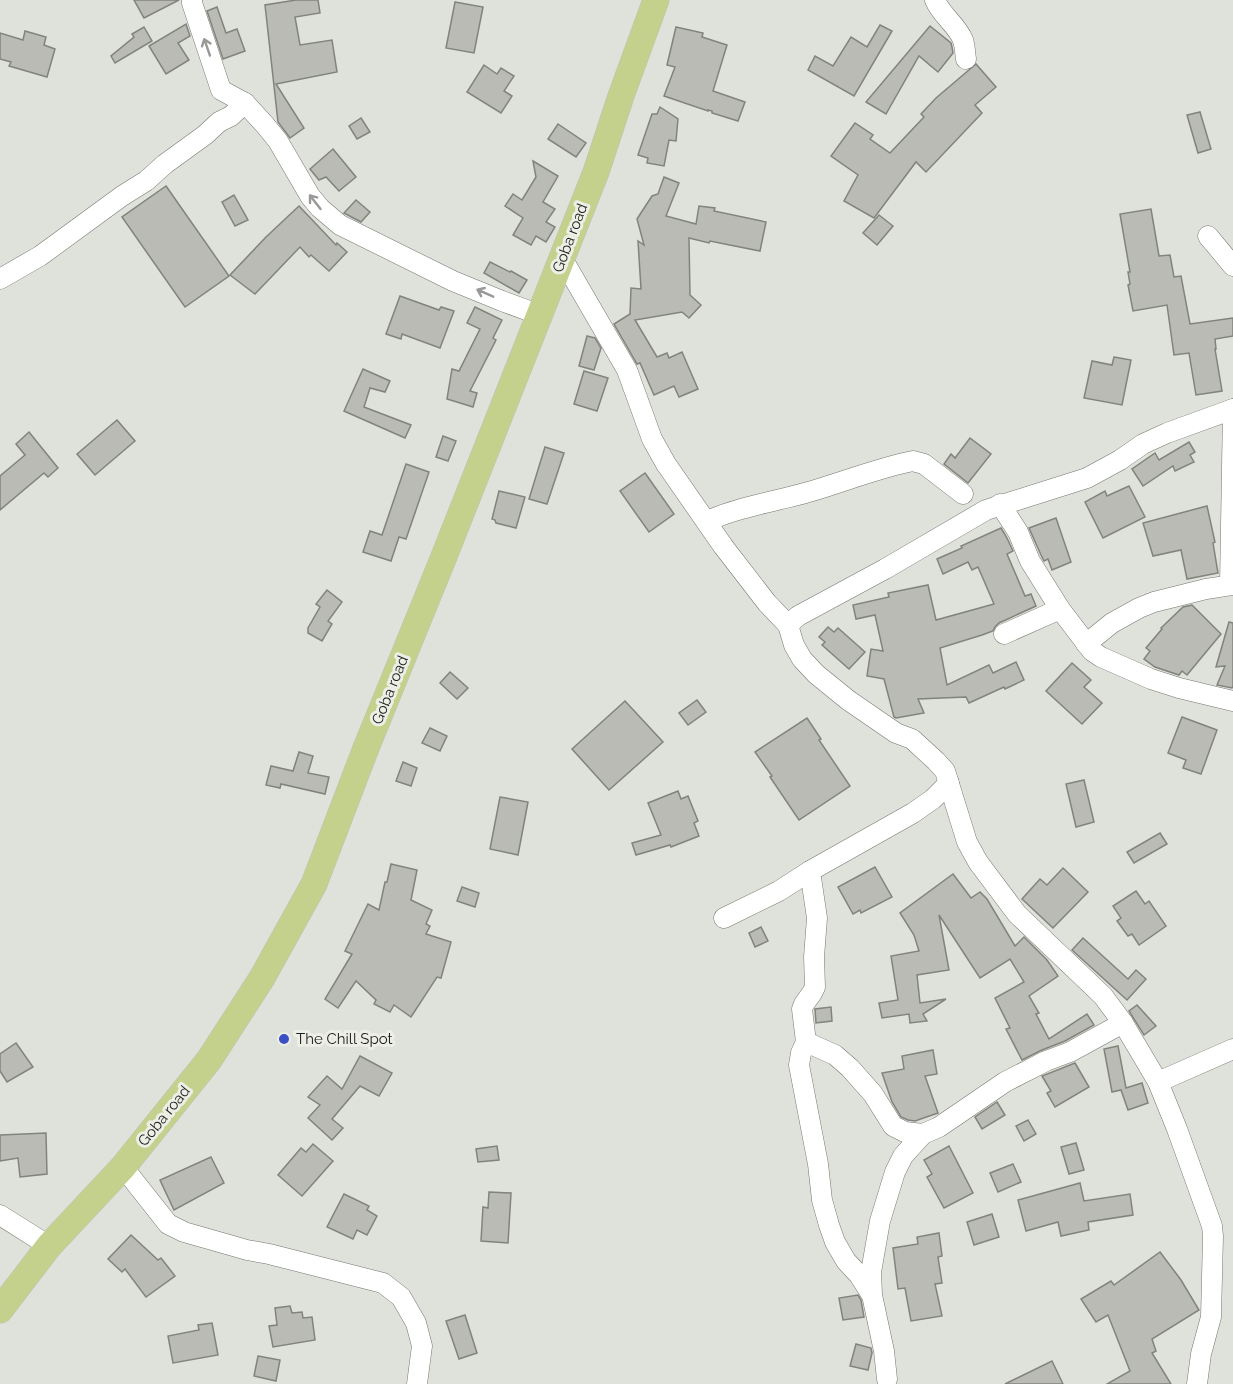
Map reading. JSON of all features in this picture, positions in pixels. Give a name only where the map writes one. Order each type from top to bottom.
[{"type":"main road","name":"Goba road","points":[[0,1310],[49,1246],[123,1167],[209,1060],[262,978],[314,884],[596,172],[656,0]]},
{"type":"street","points":[[935,0],[938,8],[963,41],[966,59]]},
{"type":"street","points":[[195,1],[221,90],[245,102],[278,141],[320,208],[340,225],[453,280],[540,315]]},
{"type":"street","points":[[0,279],[40,255],[146,181],[219,122],[231,116],[245,102]]},
{"type":"street","points":[[1208,236],[1233,266]]},
{"type":"street","points":[[562,258],[627,370],[652,440],[686,494],[723,546],[767,603],[788,625],[794,645],[802,659],[816,674],[848,700],[896,733],[912,738],[945,771],[967,842],[978,862],[1017,914],[1103,996],[1123,1023],[1158,1083],[1212,1226],[1210,1317],[1197,1384]]},
{"type":"street","points":[[788,625],[798,616],[986,510],[1087,478],[1143,444],[1233,409],[1232,585],[1206,589],[1139,608],[1112,623],[1086,644]]},
{"type":"street","points":[[707,521],[747,506],[805,493],[913,461],[924,464],[963,494]]},
{"type":"street","points":[[1000,504],[1018,532],[1030,561],[1060,609],[1086,644],[1101,657],[1151,679],[1233,701]]},
{"type":"street","points":[[1004,634],[1060,609]]},
{"type":"street","points":[[724,918],[779,891],[913,813],[933,799],[949,783]]},
{"type":"street","points":[[810,871],[817,918],[814,957],[815,987],[802,1009],[806,1042],[799,1065],[818,1164],[822,1200],[835,1242],[846,1261],[859,1275],[872,1295]]},
{"type":"street","points":[[887,1378],[872,1295],[871,1272],[880,1221],[895,1172],[903,1156],[923,1134],[939,1127],[1005,1082],[1046,1061],[1070,1052],[1123,1023]]},
{"type":"street","points":[[806,1042],[835,1055],[850,1068],[873,1094],[893,1126],[905,1132],[923,1134]]},
{"type":"street","points":[[1158,1083],[1233,1049]]},
{"type":"street","points":[[123,1167],[168,1224],[184,1232],[383,1283],[401,1297],[416,1323],[422,1346],[417,1384]]},
{"type":"street","points":[[0,1215],[49,1246]]},
{"type":"building","points":[[134,0],[179,0],[144,18]]},
{"type":"building","points":[[296,0],[318,0],[320,13],[295,17],[300,45],[332,40],[337,72],[276,84],[304,128],[290,138],[278,122],[265,5]]},
{"type":"building","points":[[455,2],[483,7],[474,53],[446,48]]},
{"type":"building","points":[[217,7],[226,33],[237,29],[245,51],[223,59],[207,11]]},
{"type":"building","points":[[186,24],[190,36],[178,43],[189,60],[166,74],[149,46]]},
{"type":"building","points":[[880,25],[892,31],[854,96],[808,70],[815,56],[833,66],[851,37],[867,47]]},
{"type":"building","points":[[930,26],[951,43],[952,47],[953,53],[938,72],[919,56],[886,114],[866,102]]},
{"type":"building","points":[[144,27],[152,41],[115,63],[111,56],[134,37],[132,34]]},
{"type":"building","points":[[676,27],[703,33],[702,37],[727,45],[713,91],[745,102],[738,121],[664,96],[675,67],[667,65]]},
{"type":"building","points":[[25,31],[46,37],[44,45],[55,49],[47,77],[9,66],[11,62],[0,59],[0,33],[23,40]]},
{"type":"building","points":[[976,64],[996,87],[975,105],[982,113],[926,172],[916,162],[874,218],[844,201],[858,175],[831,156],[855,123],[873,135],[870,139],[890,153],[924,117],[921,114],[936,98]]},
{"type":"building","points":[[484,65],[497,74],[501,68],[514,76],[504,91],[512,96],[501,113],[467,92]]},
{"type":"building","points":[[660,107],[678,119],[676,141],[669,140],[664,166],[647,163],[648,158],[638,155],[652,114],[657,114]]},
{"type":"building","points":[[1200,112],[1211,149],[1198,153],[1187,115]]},
{"type":"building","points":[[361,118],[370,132],[357,139],[349,126]]},
{"type":"building","points":[[558,124],[586,143],[576,157],[548,139]]},
{"type":"building","points":[[333,149],[356,177],[339,191],[326,177],[319,180],[310,169]]},
{"type":"building","points":[[533,161],[558,176],[543,202],[555,209],[546,222],[555,227],[546,242],[536,236],[531,245],[513,235],[523,218],[505,206],[513,194],[522,200],[536,177]]},
{"type":"building","points":[[664,177],[679,183],[666,216],[696,224],[699,206],[766,222],[760,251],[689,238],[690,295],[701,305],[689,318],[682,312],[635,320],[657,357],[667,353],[669,358],[682,352],[698,389],[679,397],[674,386],[654,395],[640,363],[637,364],[614,324],[630,314],[631,288],[641,289],[638,241],[644,245],[637,219],[652,196],[658,194]]},
{"type":"building","points":[[166,186],[229,276],[185,307],[122,217]]},
{"type":"building","points":[[234,195],[248,220],[235,226],[222,202]]},
{"type":"building","points":[[356,200],[370,212],[361,222],[344,213]]},
{"type":"building","points":[[299,206],[336,245],[337,243],[347,252],[329,271],[311,255],[309,257],[300,247],[255,294],[230,275]]},
{"type":"building","points":[[1151,209],[1159,256],[1170,255],[1174,277],[1181,276],[1190,324],[1233,318],[1233,336],[1215,339],[1222,391],[1196,395],[1189,353],[1174,355],[1167,305],[1133,311],[1128,285],[1130,284],[1128,272],[1130,272],[1120,214]]},
{"type":"building","points":[[879,215],[893,226],[877,245],[863,233]]},
{"type":"building","points":[[490,262],[527,280],[519,293],[484,273]]},
{"type":"building","points":[[400,296],[439,310],[441,307],[454,311],[440,348],[402,334],[401,339],[386,334]]},
{"type":"building","points":[[475,307],[502,320],[493,338],[496,340],[470,391],[477,393],[473,407],[447,399],[452,369],[459,371],[480,329],[467,323]]},
{"type":"building","points":[[587,336],[595,338],[601,348],[594,370],[579,366]]},
{"type":"building","points":[[1114,357],[1131,360],[1122,405],[1084,398],[1092,361],[1112,365]]},
{"type":"building","points":[[363,369],[390,381],[385,392],[370,388],[364,407],[411,425],[405,438],[344,411]]},
{"type":"building","points":[[584,371],[608,378],[597,411],[574,404]]},
{"type":"building","points":[[117,420],[135,441],[95,475],[77,454]]},
{"type":"building","points":[[29,432],[58,468],[48,477],[44,473],[0,510],[0,476],[25,455],[16,444]]},
{"type":"building","points":[[443,436],[456,441],[448,461],[436,457]]},
{"type":"building","points":[[970,438],[991,454],[968,483],[944,464],[951,454],[955,458]]},
{"type":"building","points":[[1189,442],[1195,452],[1190,455],[1194,462],[1175,471],[1173,466],[1143,486],[1132,469],[1155,453],[1159,460]]},
{"type":"building","points":[[545,447],[564,453],[547,504],[529,499]]},
{"type":"building","points":[[406,464],[429,472],[406,539],[399,537],[391,561],[363,552],[370,531],[382,535]]},
{"type":"building","points":[[645,473],[674,514],[649,532],[620,491]]},
{"type":"building","points":[[1129,486],[1145,517],[1103,538],[1085,502],[1105,491],[1107,496]]},
{"type":"building","points":[[499,491],[525,497],[516,528],[496,523],[492,519]]},
{"type":"building","points":[[1207,506],[1215,542],[1213,543],[1218,573],[1187,579],[1181,550],[1153,556],[1143,523]]},
{"type":"building","points":[[1056,518],[1071,562],[1052,570],[1048,559],[1044,561],[1029,528]]},
{"type":"building","points":[[1001,528],[1013,551],[1007,554],[1025,596],[1031,594],[1036,606],[999,623],[993,631],[940,648],[947,685],[989,665],[993,673],[1016,662],[1024,680],[969,703],[966,697],[918,699],[924,713],[894,717],[884,679],[867,676],[871,649],[883,651],[875,615],[856,619],[853,605],[889,597],[888,593],[928,585],[936,620],[994,604],[978,567],[972,570],[968,562],[943,574],[937,559]]},
{"type":"building","points":[[327,590],[342,602],[328,621],[332,624],[322,641],[308,633],[308,628],[320,607],[316,604]]},
{"type":"building","points":[[1192,605],[1221,634],[1187,675],[1182,671],[1179,675],[1155,667],[1144,659],[1150,651],[1146,648],[1161,628],[1183,607]]},
{"type":"building","points":[[1229,622],[1233,623],[1232,688],[1217,685],[1225,666],[1216,667]]},
{"type":"building","points":[[828,627],[834,632],[838,628],[865,652],[849,669],[822,645],[825,642],[819,637]]},
{"type":"building","points":[[1072,663],[1091,680],[1084,687],[1102,703],[1082,724],[1046,691]]},
{"type":"building","points":[[450,672],[468,688],[457,699],[440,683]]},
{"type":"building","points":[[697,700],[706,712],[688,725],[679,713]]},
{"type":"building","points":[[625,701],[663,742],[609,790],[572,749]]},
{"type":"building","points":[[1182,717],[1217,730],[1201,774],[1183,768],[1186,760],[1168,753]]},
{"type":"building","points":[[807,718],[850,786],[799,820],[755,752]]},
{"type":"building","points":[[430,728],[447,736],[440,751],[422,743]]},
{"type":"building","points":[[299,752],[313,756],[308,773],[329,777],[325,794],[281,784],[280,788],[266,785],[271,766],[293,771]]},
{"type":"building","points":[[403,762],[417,768],[411,786],[396,781]]},
{"type":"building","points":[[1084,780],[1094,822],[1076,827],[1066,784]]},
{"type":"building","points":[[678,791],[681,799],[688,796],[698,821],[694,823],[699,836],[671,847],[670,845],[636,855],[632,843],[661,835],[648,803]]},
{"type":"building","points":[[500,797],[528,802],[518,855],[490,849]]},
{"type":"building","points":[[1160,833],[1167,844],[1134,863],[1127,852]]},
{"type":"building","points":[[391,864],[417,870],[411,900],[432,910],[426,924],[430,926],[426,934],[451,942],[441,978],[437,977],[411,1017],[394,1005],[390,1012],[374,1004],[376,1000],[356,981],[338,1008],[325,999],[352,954],[345,951],[368,904],[379,910]]},
{"type":"building","points":[[875,867],[892,897],[861,913],[860,910],[853,914],[838,887]]},
{"type":"building","points":[[1063,868],[1088,892],[1053,928],[1022,899],[1040,879],[1047,885]]},
{"type":"building","points":[[953,874],[971,898],[980,892],[987,899],[1015,946],[1024,937],[1047,960],[1058,976],[1029,996],[1039,1013],[1036,1014],[1049,1039],[1087,1014],[1094,1025],[1022,1060],[1006,1029],[1010,1028],[995,998],[1024,982],[1010,959],[980,978],[939,915],[949,970],[917,975],[920,1003],[946,999],[923,1014],[927,1021],[910,1023],[909,1014],[882,1018],[879,1003],[898,1000],[891,956],[919,951],[914,935],[900,913]]},
{"type":"building","points":[[462,887],[479,893],[475,907],[457,901]]},
{"type":"building","points":[[1136,891],[1145,904],[1149,901],[1166,926],[1139,945],[1132,934],[1128,936],[1117,921],[1121,918],[1113,906]]},
{"type":"building","points":[[761,927],[768,941],[755,947],[749,933]]},
{"type":"building","points":[[1083,938],[1128,979],[1136,970],[1146,979],[1127,1000],[1072,950]]},
{"type":"building","points":[[1137,1005],[1156,1026],[1144,1035],[1129,1011]]},
{"type":"building","points":[[831,1007],[832,1021],[816,1023],[815,1009]]},
{"type":"building","points":[[16,1043],[33,1067],[7,1082],[0,1071],[0,1054]]},
{"type":"building","points":[[1118,1046],[1126,1088],[1142,1083],[1148,1103],[1128,1110],[1121,1090],[1112,1092],[1104,1049]]},
{"type":"building","points":[[933,1050],[937,1074],[925,1076],[938,1113],[915,1121],[908,1120],[901,1117],[892,1102],[882,1073],[904,1069],[902,1056]]},
{"type":"building","points":[[360,1056],[392,1073],[379,1096],[360,1086],[332,1119],[343,1128],[332,1140],[308,1118],[320,1105],[308,1097],[327,1076],[342,1089]]},
{"type":"building","points":[[1075,1063],[1089,1087],[1055,1107],[1047,1093],[1051,1091],[1042,1076]]},
{"type":"building","points":[[997,1102],[1005,1115],[982,1129],[975,1117]]},
{"type":"building","points":[[1028,1120],[1036,1134],[1024,1141],[1016,1126]]},
{"type":"building","points":[[46,1133],[47,1174],[20,1177],[18,1158],[0,1161],[0,1135]]},
{"type":"building","points":[[1076,1143],[1084,1170],[1069,1174],[1061,1147]]},
{"type":"building","points":[[313,1144],[333,1161],[302,1196],[278,1175],[301,1148],[306,1152]]},
{"type":"building","points":[[497,1146],[499,1160],[478,1162],[476,1149]]},
{"type":"building","points":[[949,1146],[973,1193],[944,1208],[927,1177],[932,1174],[924,1160]]},
{"type":"building","points":[[211,1157],[224,1183],[174,1210],[160,1180]]},
{"type":"building","points":[[1013,1164],[1021,1182],[998,1192],[990,1173]]},
{"type":"building","points":[[1080,1183],[1084,1201],[1130,1194],[1133,1215],[1088,1222],[1089,1230],[1061,1236],[1058,1222],[1026,1231],[1018,1200]]},
{"type":"building","points":[[489,1192],[511,1193],[508,1243],[481,1241],[483,1207],[488,1208]]},
{"type":"building","points":[[344,1194],[369,1206],[367,1210],[377,1216],[367,1235],[357,1230],[353,1239],[327,1227]]},
{"type":"building","points":[[992,1214],[999,1237],[974,1245],[967,1222]]},
{"type":"building","points":[[939,1233],[942,1256],[938,1257],[942,1283],[935,1284],[942,1316],[911,1321],[905,1288],[898,1289],[893,1248],[918,1244],[917,1237]]},
{"type":"building","points":[[131,1235],[158,1260],[161,1258],[175,1276],[146,1297],[125,1269],[122,1272],[108,1259]]},
{"type":"building","points":[[1160,1252],[1181,1280],[1199,1310],[1152,1339],[1156,1351],[1152,1353],[1171,1384],[1107,1384],[1130,1371],[1108,1315],[1096,1322],[1081,1299],[1111,1281],[1114,1285]]},
{"type":"building","points":[[858,1295],[864,1317],[843,1320],[839,1298]]},
{"type":"building","points":[[290,1306],[292,1313],[302,1312],[303,1318],[312,1317],[315,1340],[273,1347],[269,1326],[277,1325],[275,1308]]},
{"type":"building","points":[[465,1315],[477,1353],[459,1359],[446,1321]]},
{"type":"building","points":[[212,1323],[218,1355],[173,1363],[168,1336],[199,1330],[198,1325]]},
{"type":"building","points":[[856,1344],[871,1348],[868,1370],[850,1366]]},
{"type":"building","points":[[258,1356],[280,1360],[276,1381],[254,1376]]},
{"type":"building","points":[[1052,1361],[1063,1384],[1005,1384]]},
{"type":"place","name":"The Chill Spot","points":[[284,1039]]}]
